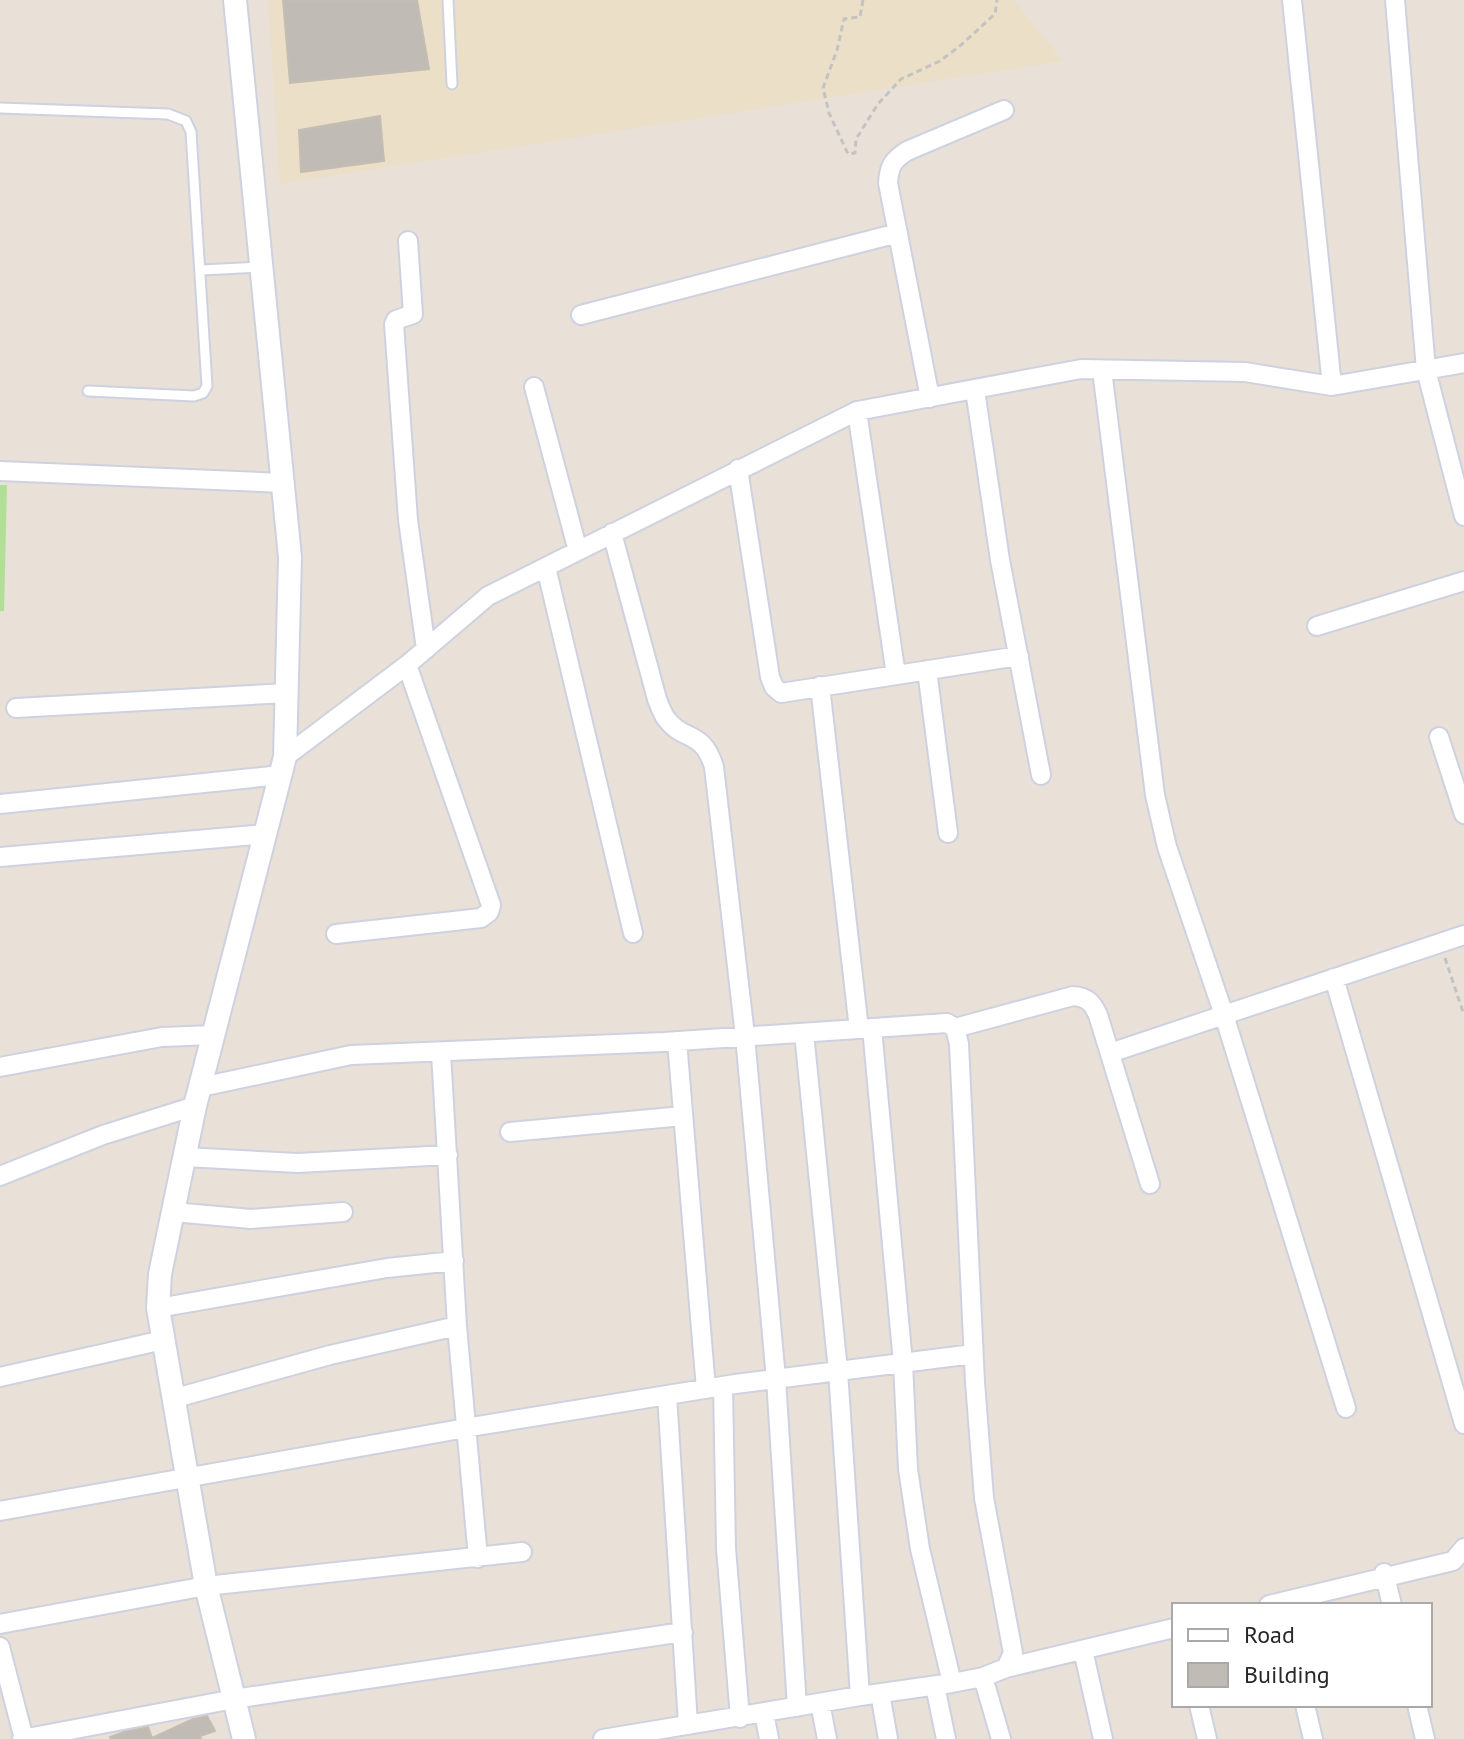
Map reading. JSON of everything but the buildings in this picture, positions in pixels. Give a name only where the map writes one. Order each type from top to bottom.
[{"type":"street","points":[[235,0],[290,557],[283,766],[198,1096],[160,1274],[158,1308],[206,1586],[244,1739]]},
{"type":"street","points":[[1292,0],[1332,386]]},
{"type":"street","points":[[1395,0],[1426,370],[1464,516]]},
{"type":"street","points":[[930,398],[888,183],[889,168],[896,158],[1004,110]]},
{"type":"street","points":[[581,315],[898,233]]},
{"type":"street","points":[[408,241],[413,314],[396,320],[394,324],[408,520],[426,649]]},
{"type":"street","points":[[0,804],[283,766],[488,596],[857,411],[1081,369],[1245,372],[1332,386],[1464,363]]},
{"type":"street","points":[[1102,370],[1155,795],[1167,847],[1224,1015],[1346,1408]]},
{"type":"street","points":[[534,387],[578,551]]},
{"type":"street","points":[[975,390],[1000,560],[1041,775]]},
{"type":"street","points":[[857,411],[896,675]]},
{"type":"street","points":[[738,469],[770,677],[781,693],[1019,656]]},
{"type":"street","points":[[0,471],[283,483]]},
{"type":"street","points":[[612,533],[657,699],[665,718],[708,749],[714,767],[745,1036],[776,1379],[797,1707]]},
{"type":"street","points":[[546,567],[633,933]]},
{"type":"street","points":[[1317,626],[1464,581]]},
{"type":"street","points":[[336,934],[481,918],[489,912],[491,905],[407,665]]},
{"type":"street","points":[[927,670],[948,833]]},
{"type":"street","points":[[820,686],[865,1029],[903,1363],[908,1469],[944,1684],[946,1739]]},
{"type":"street","points":[[16,708],[287,693]]},
{"type":"street","points":[[1439,737],[1464,814]]},
{"type":"street","points":[[0,857],[266,834]]},
{"type":"street","points":[[1110,1053],[1464,935]]},
{"type":"street","points":[[1334,978],[1464,1424]]},
{"type":"street","points":[[0,1176],[198,1096],[351,1055],[677,1041],[947,1023],[955,1028],[1073,996],[1085,997],[1093,1005],[1150,1184]]},
{"type":"street","points":[[955,1028],[960,1060],[973,1354],[984,1498],[1013,1653],[1006,1668]]},
{"type":"street","points":[[804,1033],[838,1371],[860,1696]]},
{"type":"street","points":[[0,1067],[162,1037],[214,1035]]},
{"type":"street","points":[[677,1041],[715,1387],[740,1718]]},
{"type":"street","points":[[441,1053],[457,1326],[478,1558]]},
{"type":"street","points":[[510,1132],[683,1116]]},
{"type":"street","points":[[184,1157],[298,1163],[448,1155]]},
{"type":"street","points":[[173,1212],[251,1219],[343,1212]]},
{"type":"street","points":[[158,1308],[387,1268],[454,1261]]},
{"type":"street","points":[[172,1399],[330,1355],[457,1326]]},
{"type":"street","points":[[0,1377],[163,1340]]},
{"type":"street","points":[[0,1511],[715,1387],[973,1354]]},
{"type":"street","points":[[667,1395],[683,1632],[702,1728]]},
{"type":"street","points":[[1281,1603],[1385,1575],[1453,1561],[1464,1548]]},
{"type":"street","points":[[0,1624],[206,1586],[522,1552]]},
{"type":"street","points":[[1385,1575],[1392,1603]]},
{"type":"street","points":[[603,1739],[702,1728],[797,1707],[983,1677],[1006,1668],[1172,1628]]},
{"type":"street","points":[[0,1647],[23,1739],[234,1699],[683,1632]]},
{"type":"street","points":[[1083,1650],[1103,1739]]},
{"type":"street","points":[[983,1677],[1001,1739]]},
{"type":"street","points":[[880,1693],[888,1739]]},
{"type":"street","points":[[820,1703],[827,1739]]},
{"type":"street","points":[[1199,1707],[1207,1739]]},
{"type":"street","points":[[1305,1707],[1313,1739]]},
{"type":"street","points":[[1417,1707],[1425,1739]]},
{"type":"street","points":[[764,1713],[769,1739]]},
{"type":"lane","points":[[448,0],[452,84]]},
{"type":"lane","points":[[0,108],[168,114],[186,121],[194,143],[207,386],[203,393],[194,396],[88,391]]},
{"type":"lane","points":[[201,270],[261,267]]},
{"type":"path","points":[[863,0],[860,17],[844,19],[823,88],[829,113],[848,154],[855,153],[856,139],[866,119],[901,79],[940,61],[961,45],[995,14],[997,0]]},
{"type":"path","points":[[1440,943],[1464,1015]]},
{"type":"shaded area","points":[[268,0],[1014,0],[1063,61],[280,184]]},
{"type":"green space","points":[[0,485],[7,485],[4,611],[0,611]]}]
